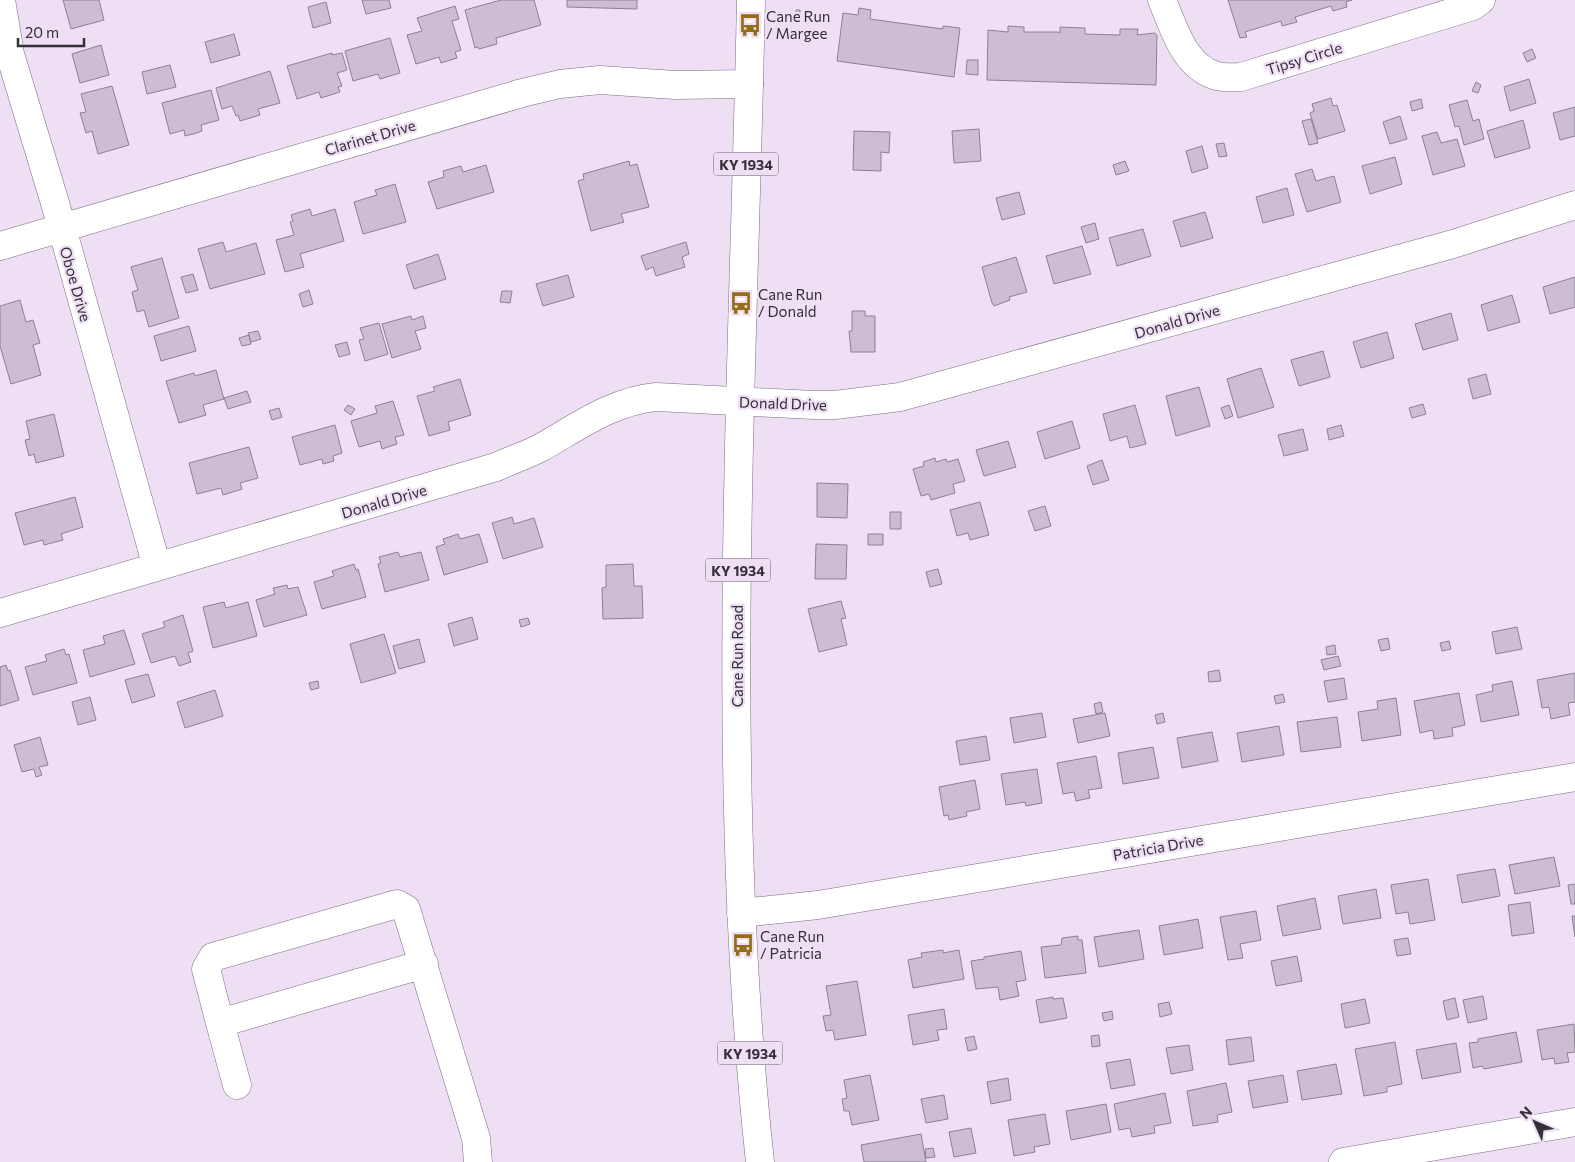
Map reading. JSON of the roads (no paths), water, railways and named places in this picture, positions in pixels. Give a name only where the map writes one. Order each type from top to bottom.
[{"type":"main road","name":"Oboe Drive","points":[[1,0],[10,54],[157,567]]},
{"type":"main road","name":"Cane Run Road","points":[[750,0],[749,84],[741,302],[736,674],[737,823],[746,1007],[760,1162]]},
{"type":"main road","name":"Tipsy Circle","points":[[1162,0],[1182,47],[1197,65],[1217,76],[1240,77],[1473,6],[1481,0]]},
{"type":"main road","name":"Clarinet Drive","points":[[0,246],[503,98],[560,84],[600,80],[675,85],[749,84]]},
{"type":"main road","name":"Donald Drive","points":[[0,613],[496,467],[539,448],[602,412],[627,401],[656,397],[834,405],[900,397],[1453,244],[1575,205]]},
{"type":"main road","name":"Patricia Drive","points":[[741,913],[818,905],[1575,778]]},
{"type":"main road","points":[[237,1085],[206,969],[213,957],[397,904],[406,909],[424,964],[476,1138],[478,1162]]},
{"type":"main road","points":[[220,1023],[424,964]]},
{"type":"main road","points":[[1343,1162],[1575,1122]]},
{"type":"place","name":"Cane Run / Margee","points":[[750,25]]},
{"type":"place","name":"Cane Run / Donald","points":[[741,303]]},
{"type":"place","name":"Cane Run / Patricia","points":[[743,945]]}]
